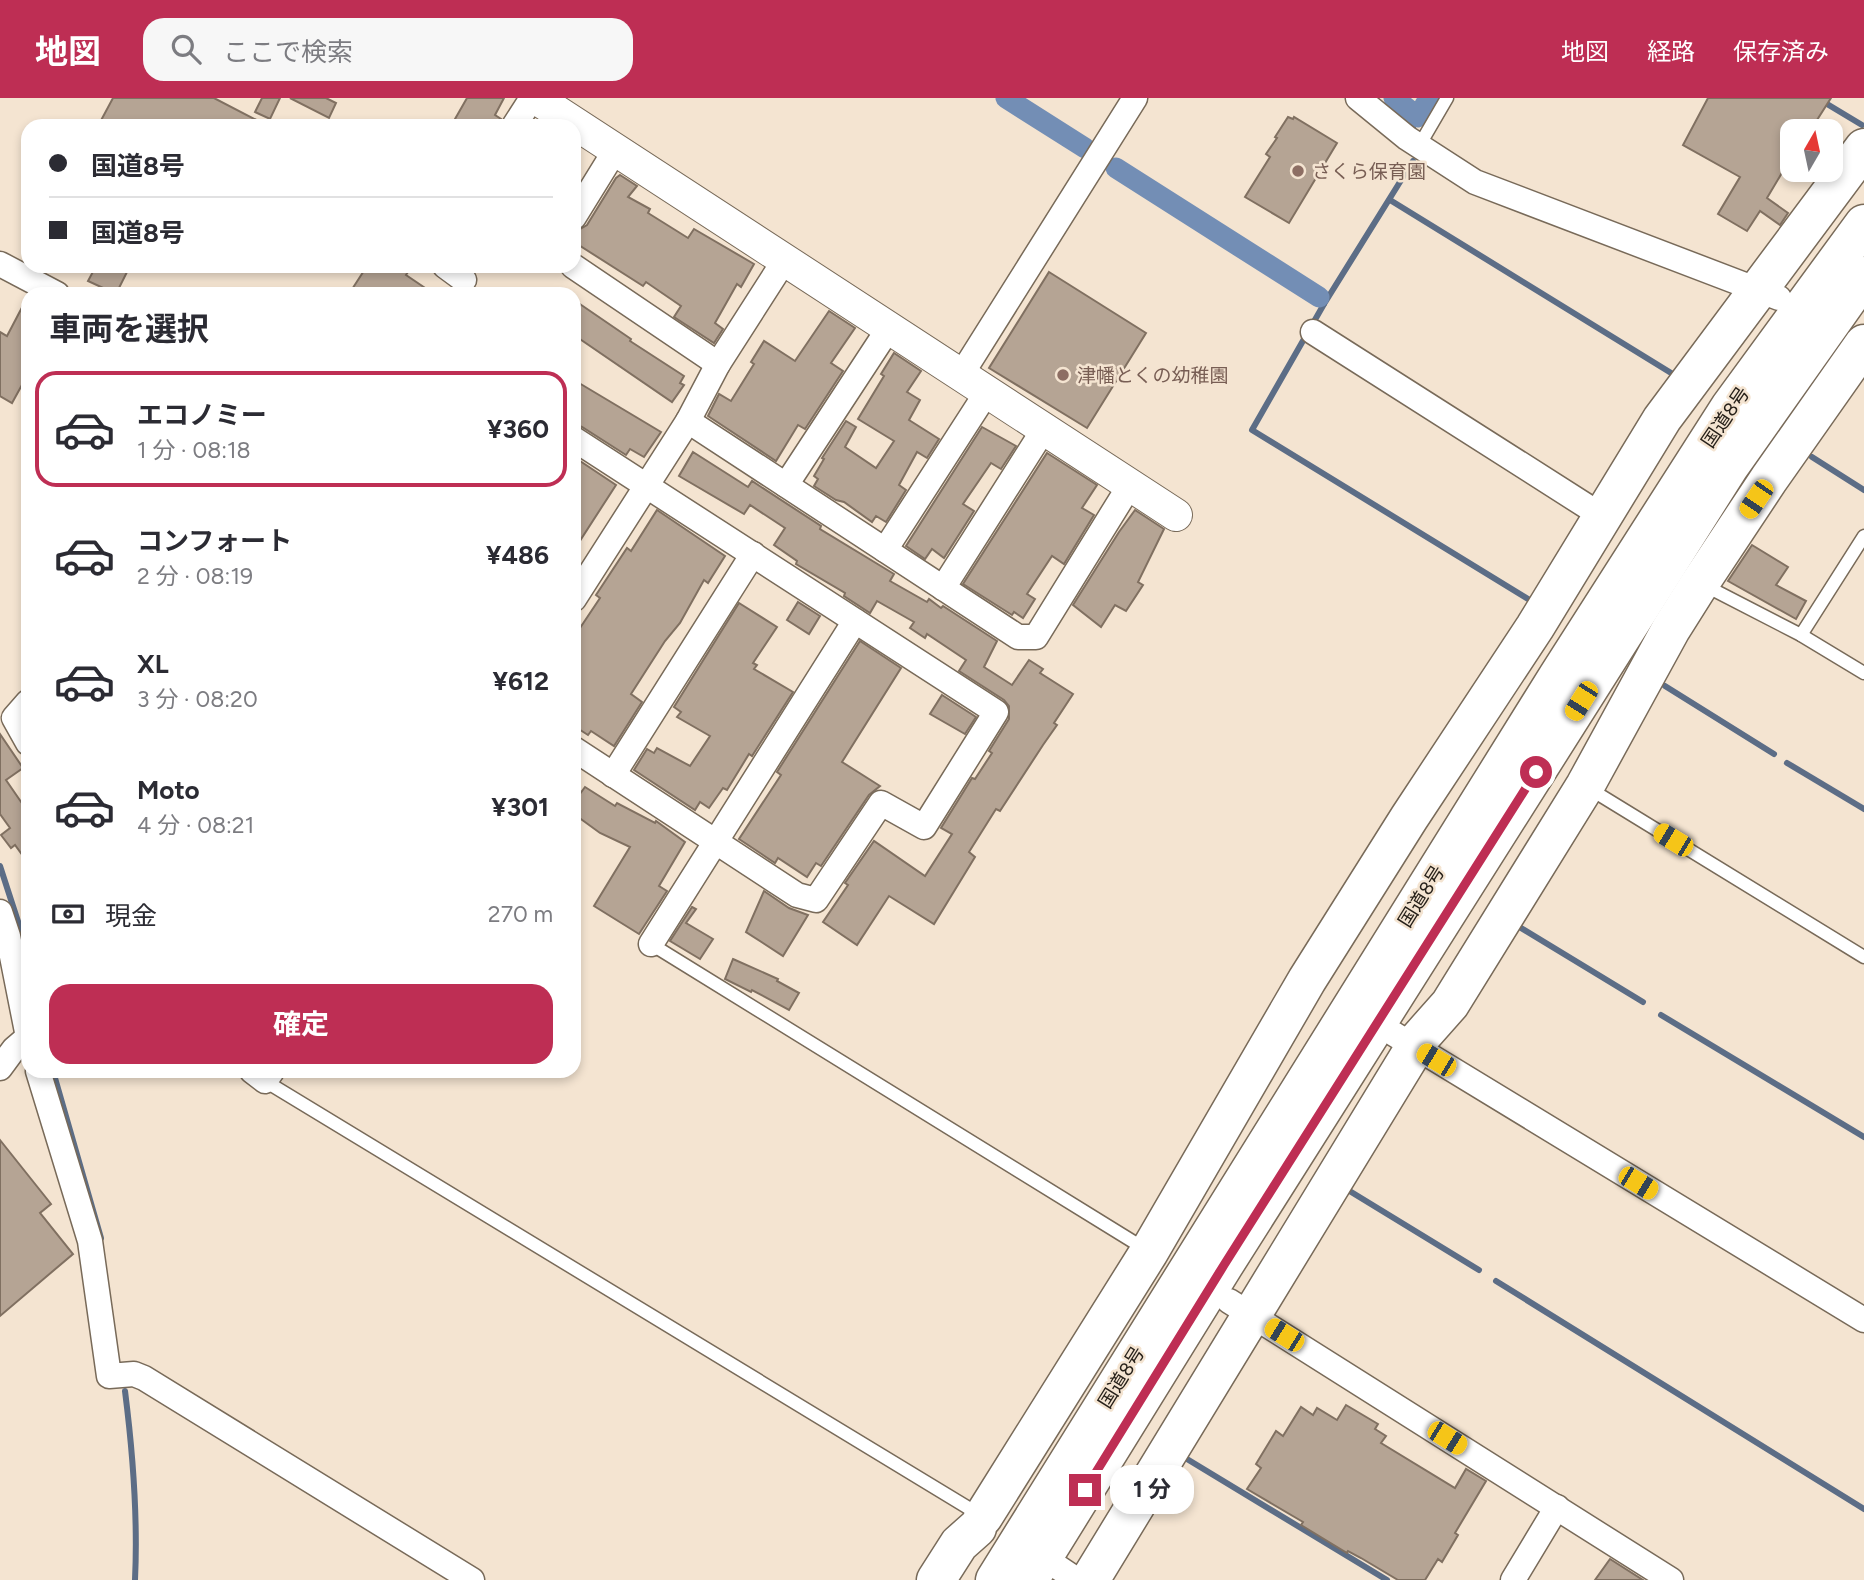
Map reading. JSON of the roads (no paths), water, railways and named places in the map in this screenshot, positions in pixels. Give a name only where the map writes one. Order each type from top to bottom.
[{"type":"highway","points":[[1277,1034],[1297,1026],[1322,990],[1408,853],[1525,681],[1629,520],[1774,317],[1781,298],[1864,148]]},
{"type":"highway","name":"国道8号","points":[[995,1580],[1566,664],[1730,407],[1781,298],[1864,224]]},
{"type":"highway","name":"国道8号","points":[[1067,1578],[1232,1253],[1729,467],[1864,276]]},
{"type":"highway","points":[[957,1580],[988,1525],[1158,1258],[1314,968],[1535,626],[1662,419],[1781,298]]},
{"type":"highway","points":[[1409,1040],[1450,1004],[1585,786],[1671,629],[1769,479],[1859,333]]},
{"type":"highway","points":[[1067,1578],[1409,1040],[1467,935],[1728,491],[1729,467]]},
{"type":"highway","points":[[936,1580],[959,1544],[988,1525]]},
{"type":"street","points":[[519,119],[534,98],[567,119]]},
{"type":"street","points":[[961,375],[1135,98]]},
{"type":"street","points":[[1358,98],[1419,146],[1475,182],[1781,298]]},
{"type":"street","points":[[581,128],[1176,515]]},
{"type":"street","points":[[581,205],[615,149]]},
{"type":"street","points":[[581,588],[688,421],[719,364],[784,261]]},
{"type":"street","points":[[0,264],[44,287]]},
{"type":"street","points":[[581,271],[719,364]]},
{"type":"street","points":[[786,485],[889,328]]},
{"type":"street","points":[[1313,332],[1602,516]]},
{"type":"street","points":[[885,550],[988,392]]},
{"type":"street","points":[[688,421],[1018,637],[1036,637],[1130,485]]},
{"type":"street","points":[[943,588],[1044,429]]},
{"type":"street","points":[[581,444],[996,712],[924,827],[881,803],[816,900],[797,895],[581,754]]},
{"type":"street","points":[[613,775],[752,554]]},
{"type":"street","points":[[651,944],[855,621]]},
{"type":"street","points":[[21,710],[14,718],[21,730]]},
{"type":"street","points":[[0,912],[8,936],[14,1045]]},
{"type":"street","points":[[1409,1040],[1864,1320]]},
{"type":"street","points":[[40,1078],[90,1241],[110,1376],[134,1374],[144,1378],[472,1580]]},
{"type":"street","points":[[1240,1307],[1557,1507],[1657,1576]]},
{"type":"street","points":[[1513,1580],[1557,1507]]},
{"type":"lane","points":[[1419,146],[1447,98]]},
{"type":"lane","points":[[1801,635],[1864,537]]},
{"type":"lane","points":[[1700,583],[1801,635],[1864,674]]},
{"type":"lane","points":[[1585,786],[1864,957]]},
{"type":"lane","points":[[651,944],[1158,1258]]},
{"type":"lane","points":[[269,1078],[988,1525]]},
{"type":"waterway","points":[[1006,98],[1085,148]]},
{"type":"waterway","points":[[1394,98],[1418,117],[1429,98]]},
{"type":"waterway","points":[[1817,98],[1862,125]]},
{"type":"waterway","points":[[1413,127],[1418,117]]},
{"type":"waterway","points":[[1324,304],[1413,161]]},
{"type":"waterway","points":[[1116,168],[1319,297]]},
{"type":"waterway","points":[[1390,200],[1676,376]]},
{"type":"waterway","points":[[1319,297],[1324,304],[1252,430],[1533,602]]},
{"type":"waterway","points":[[1812,457],[1864,490]]},
{"type":"waterway","points":[[1665,686],[1774,754]]},
{"type":"waterway","points":[[1787,763],[1864,809]]},
{"type":"waterway","points":[[0,866],[21,931]]},
{"type":"waterway","points":[[1516,925],[1643,1002]]},
{"type":"waterway","points":[[1661,1015],[1864,1137]]},
{"type":"waterway","points":[[55,1078],[101,1238]]},
{"type":"waterway","points":[[1343,1187],[1479,1270]]},
{"type":"waterway","points":[[1496,1281],[1864,1509]]},
{"type":"waterway","points":[[125,1391],[134,1486],[135,1580]]},
{"type":"waterway","points":[[1182,1456],[1387,1580]]},
{"type":"place","name":"さくら保育園","points":[[1298,171]]},
{"type":"place","name":"津幡とくの幼稚園","points":[[1063,375]]}]
